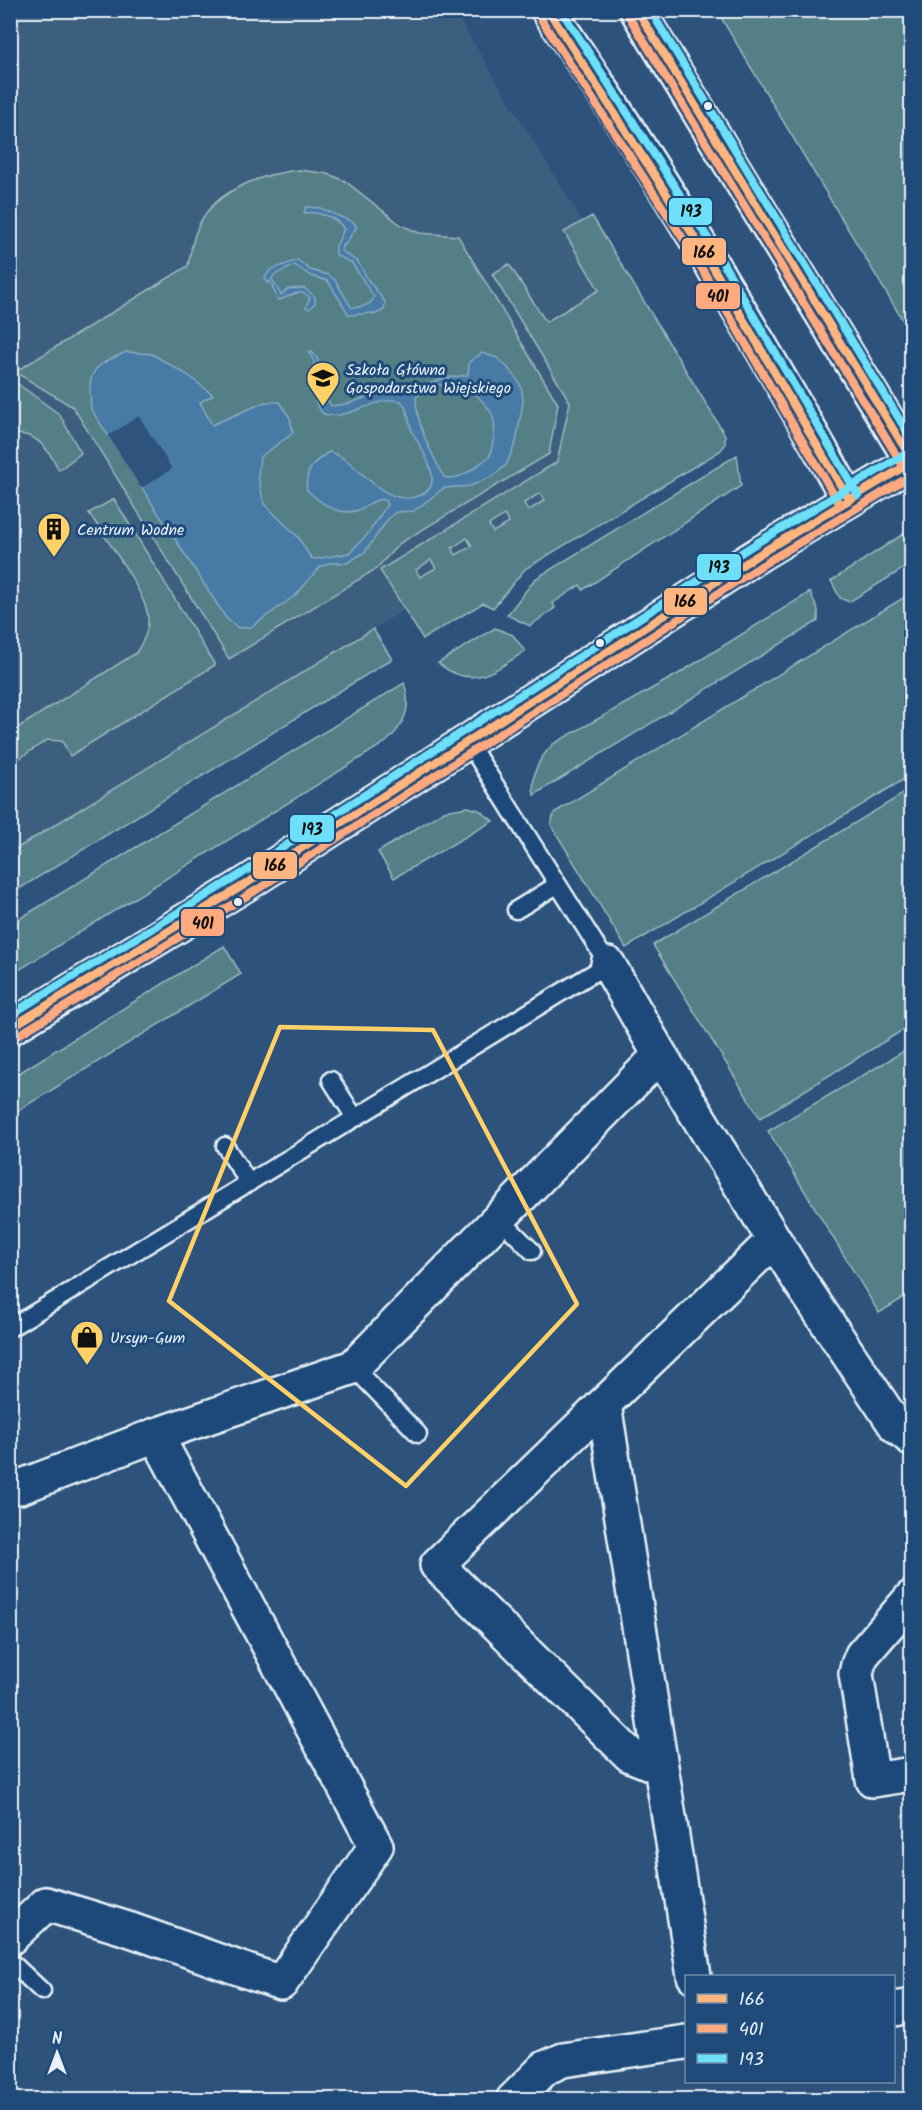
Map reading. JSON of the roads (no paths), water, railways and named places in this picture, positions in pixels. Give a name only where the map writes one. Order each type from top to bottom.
[{"type":"street","points":[[548,10],[629,129],[788,392],[849,500]]},
{"type":"street","points":[[10,1028],[249,882],[761,553],[912,461],[637,10]]},
{"type":"street","points":[[608,964],[660,1054],[774,1240],[896,1426],[912,1439]]},
{"type":"street","points":[[14,1484],[353,1367],[660,1054]]},
{"type":"street","points":[[660,1767],[630,1755],[437,1565],[774,1240]]},
{"type":"street","points":[[604,1404],[694,1975]]},
{"type":"street","points":[[10,1938],[46,1904],[131,1930],[281,1983],[376,1846],[156,1435]]},
{"type":"street","points":[[912,1597],[862,1654],[856,1674],[873,1780],[912,1774]]},
{"type":"street","points":[[895,2009],[912,2006]]},
{"type":"street","points":[[513,2100],[545,2068],[563,2060],[685,2042]]},
{"type":"lane","points":[[10,1328],[608,964],[468,742]]},
{"type":"lane","points":[[516,910],[557,885]]},
{"type":"lane","points":[[332,1080],[355,1118]]},
{"type":"lane","points":[[225,1146],[249,1182]]},
{"type":"lane","points":[[500,1218],[532,1251]]},
{"type":"lane","points":[[353,1367],[418,1434]]},
{"type":"lane","points":[[10,1961],[42,1991]]},
{"type":"place","name":"Szkoła Główna Gospodarstwa Wiejskiego","points":[[323,407]]},
{"type":"place","name":"Centrum Wodne","points":[[54,558]]},
{"type":"place","name":"Ursyn-Gum","points":[[87,1366]]}]
